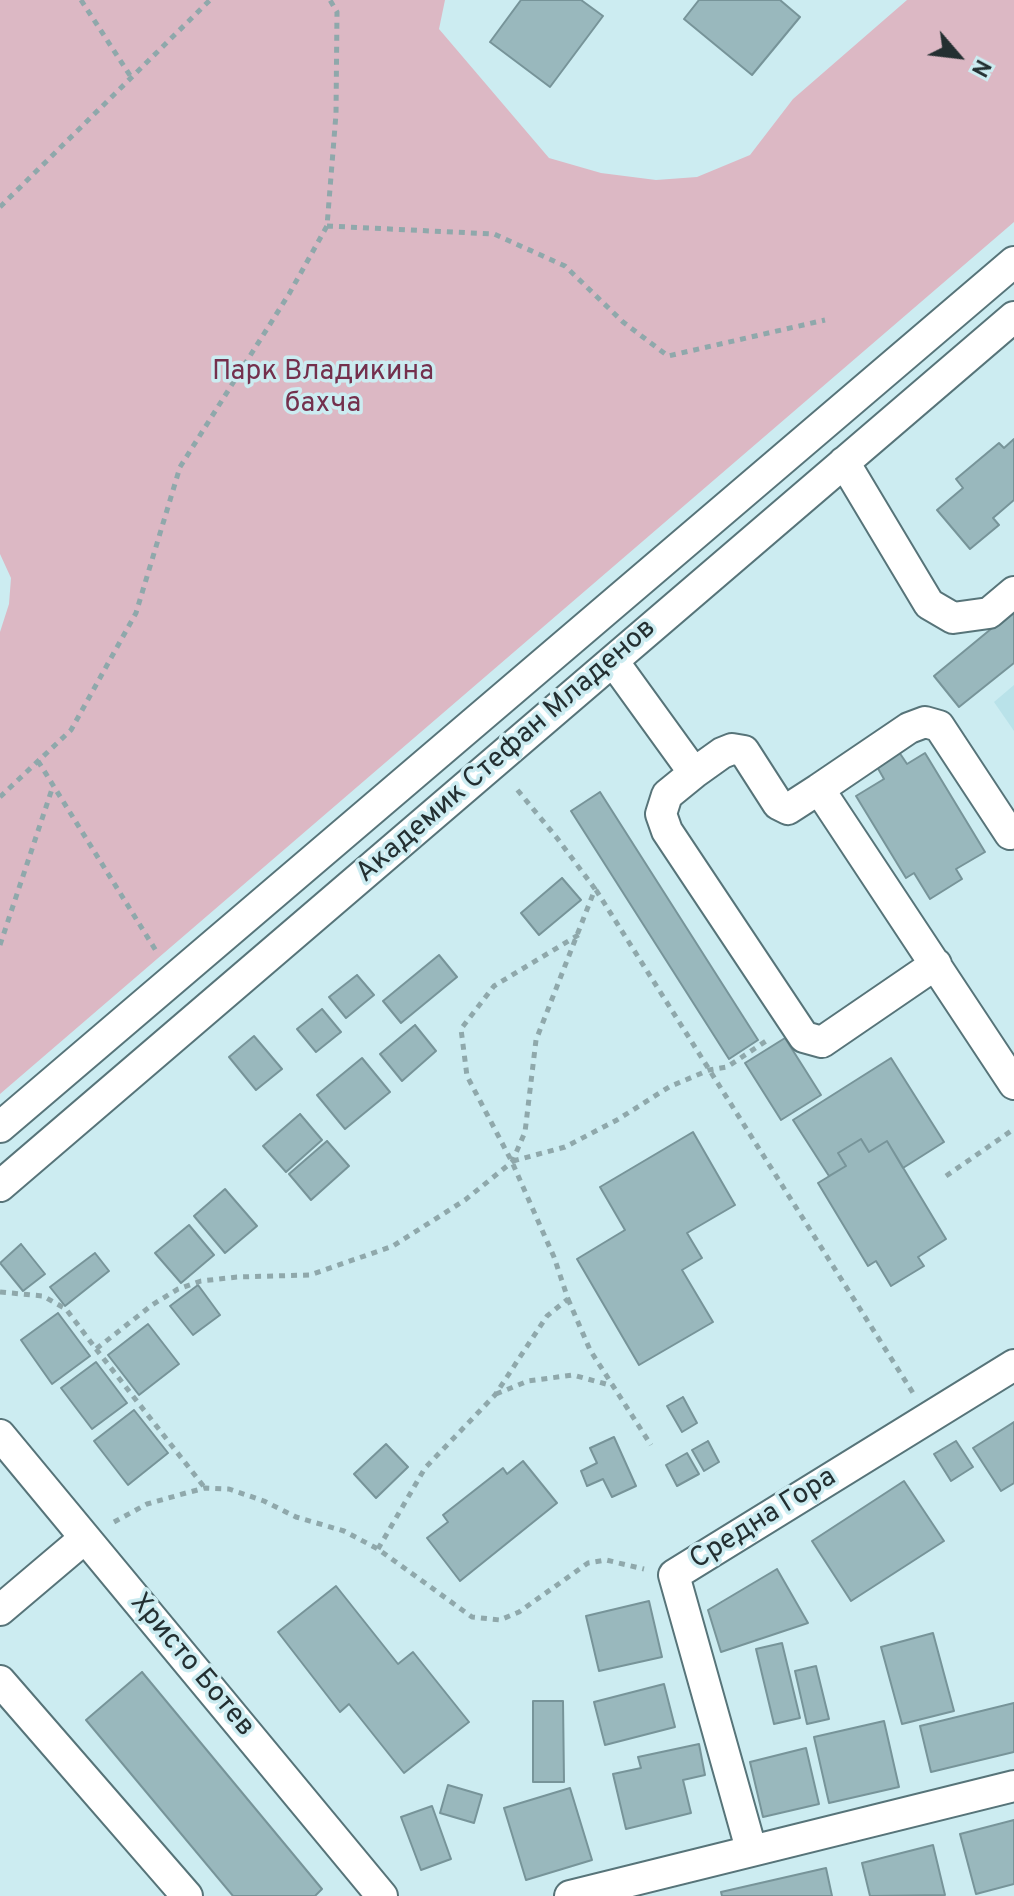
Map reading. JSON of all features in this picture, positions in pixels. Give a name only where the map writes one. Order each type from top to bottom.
[{"type":"street","name":"Академик Стефан Младенов","points":[[0,1127],[1014,262]]},
{"type":"street","name":"Академик Стефан Младенов","points":[[0,1186],[1014,317]]},
{"type":"street","points":[[844,462],[929,604],[953,618],[989,613],[1014,592]]},
{"type":"street","points":[[613,661],[694,773]]},
{"type":"street","points":[[936,964],[822,1042],[804,1037],[667,831],[661,814],[667,795],[722,753],[732,749],[744,751],[778,804],[788,809],[909,728],[925,722],[939,726],[1010,834]]},
{"type":"street","points":[[819,789],[1014,1084]]},
{"type":"street","name":"Средна Гора","points":[[751,1849],[674,1575],[1014,1365]]},
{"type":"street","name":"Христо Ботев","points":[[0,1435],[382,1896]]},
{"type":"street","points":[[0,1610],[85,1538]]},
{"type":"street","points":[[0,1681],[187,1896]]},
{"type":"street","points":[[570,1896],[1014,1786]]},
{"type":"path","points":[[81,0],[131,77]]},
{"type":"path","points":[[0,207],[210,0]]},
{"type":"path","points":[[0,797],[71,730],[136,613],[180,467],[289,294],[327,226],[336,114],[337,12],[330,0]]},
{"type":"path","points":[[327,226],[494,234],[565,266],[623,322],[668,356],[825,320]]},
{"type":"path","points":[[38,761],[174,979]]},
{"type":"path","points":[[495,763],[595,889],[928,1417]]},
{"type":"path","points":[[0,945],[53,785]]},
{"type":"path","points":[[512,1162],[525,1132],[536,1040],[580,934],[595,889]]},
{"type":"path","points":[[580,934],[494,986],[461,1029],[467,1076],[512,1162],[590,1350],[651,1445]]},
{"type":"path","points":[[96,1349],[152,1305],[178,1289],[201,1281],[310,1275],[393,1246],[465,1200],[512,1162],[565,1147],[617,1120],[669,1087],[709,1070],[727,1067],[779,1033]]},
{"type":"path","points":[[946,1176],[1011,1131],[1014,1140]]},
{"type":"path","points":[[0,1292],[43,1296],[66,1309],[205,1488]]},
{"type":"path","points":[[378,1549],[425,1468],[495,1395],[547,1316],[568,1299]]},
{"type":"path","points":[[495,1395],[528,1381],[573,1375],[613,1386]]},
{"type":"path","points":[[85,1538],[147,1504],[205,1488],[229,1489],[264,1501],[296,1517],[344,1531],[378,1549],[472,1617],[500,1620],[519,1612],[588,1563],[606,1560],[674,1575]]},
{"type":"shaded area","points":[[1014,685],[1014,731],[994,702]]},
{"type":"green space","name":"Парк Владикина бахча","points":[[0,0],[445,0],[439,29],[549,158],[601,173],[656,180],[697,177],[750,155],[793,99],[907,0],[1014,0],[1014,222],[0,1094],[0,632],[9,604],[11,578],[0,554]]},
{"type":"building","points":[[521,0],[581,0],[603,16],[550,87],[490,42]]},
{"type":"building","points":[[699,0],[780,0],[800,17],[752,75],[684,19]]},
{"type":"building","points":[[1014,439],[1014,500],[993,518],[999,525],[970,549],[937,510],[963,488],[956,479],[999,443],[1004,448]]},
{"type":"building","points":[[1014,610],[1014,663],[959,707],[934,676]]},
{"type":"building","points":[[899,752],[907,764],[925,753],[985,852],[956,869],[962,879],[930,899],[914,873],[906,878],[856,796],[884,779],[876,765]]},
{"type":"building","points":[[600,792],[758,1040],[729,1059],[571,811]]},
{"type":"building","points":[[562,878],[581,900],[539,935],[521,913]]},
{"type":"building","points":[[439,955],[457,977],[401,1023],[383,1001]]},
{"type":"building","points":[[357,975],[374,995],[346,1018],[329,997]]},
{"type":"building","points":[[322,1009],[341,1032],[316,1052],[297,1029]]},
{"type":"building","points":[[415,1025],[436,1051],[402,1081],[380,1054]]},
{"type":"building","points":[[254,1036],[282,1069],[256,1090],[229,1057]]},
{"type":"building","points":[[785,1038],[821,1095],[781,1120],[745,1063]]},
{"type":"building","points":[[362,1058],[390,1092],[345,1129],[317,1095]]},
{"type":"building","points":[[891,1058],[944,1142],[903,1168],[887,1141],[869,1152],[861,1139],[838,1153],[846,1166],[829,1176],[793,1120]]},
{"type":"building","points":[[300,1114],[322,1140],[286,1172],[263,1146]]},
{"type":"building","points":[[693,1132],[735,1205],[687,1233],[702,1258],[682,1270],[713,1322],[639,1365],[577,1259],[625,1230],[600,1187]]},
{"type":"building","points":[[861,1139],[869,1152],[887,1141],[946,1239],[918,1257],[924,1266],[891,1286],[876,1261],[868,1266],[818,1183],[846,1166],[838,1153]]},
{"type":"building","points":[[327,1141],[349,1166],[311,1200],[289,1174]]},
{"type":"building","points":[[225,1189],[257,1226],[225,1253],[194,1216]]},
{"type":"building","points":[[189,1225],[214,1255],[181,1283],[155,1253]]},
{"type":"building","points":[[21,1244],[45,1274],[23,1291],[0,1263]]},
{"type":"building","points":[[95,1253],[109,1271],[65,1306],[50,1287]]},
{"type":"building","points":[[198,1285],[220,1315],[193,1335],[170,1306]]},
{"type":"building","points":[[58,1313],[90,1356],[52,1384],[21,1340]]},
{"type":"building","points":[[148,1324],[179,1364],[139,1395],[108,1355]]},
{"type":"building","points":[[96,1362],[127,1403],[92,1429],[61,1388]]},
{"type":"building","points":[[683,1397],[697,1423],[682,1432],[667,1406]]},
{"type":"building","points":[[134,1410],[168,1453],[128,1485],[94,1441]]},
{"type":"building","points":[[1014,1422],[1014,1483],[1001,1491],[973,1448]]},
{"type":"building","points":[[614,1437],[636,1486],[612,1497],[603,1479],[587,1486],[581,1471],[597,1463],[590,1448]]},
{"type":"building","points":[[708,1441],[719,1462],[704,1471],[692,1450]]},
{"type":"building","points":[[956,1441],[973,1467],[951,1481],[934,1454]]},
{"type":"building","points":[[386,1444],[408,1467],[376,1498],[354,1474]]},
{"type":"building","points":[[687,1453],[699,1474],[677,1486],[666,1465]]},
{"type":"building","points":[[523,1461],[557,1503],[460,1581],[427,1538],[448,1522],[443,1515],[503,1468],[507,1474]]},
{"type":"building","points":[[904,1481],[944,1541],[851,1601],[812,1541]]},
{"type":"building","points":[[777,1569],[808,1623],[721,1652],[708,1610]]},
{"type":"building","points":[[336,1586],[398,1664],[413,1652],[469,1722],[404,1773],[349,1704],[340,1712],[278,1632]]},
{"type":"building","points":[[649,1601],[662,1657],[599,1671],[586,1616]]},
{"type":"building","points":[[933,1633],[954,1711],[902,1724],[881,1647]]},
{"type":"building","points":[[782,1643],[800,1718],[774,1724],[756,1649]]},
{"type":"building","points":[[816,1666],[829,1719],[807,1724],[795,1671]]},
{"type":"building","points":[[142,1672],[322,1889],[315,1896],[233,1896],[86,1720]]},
{"type":"building","points":[[664,1684],[675,1727],[605,1745],[594,1702]]},
{"type":"building","points":[[533,1701],[563,1701],[564,1782],[533,1782]]},
{"type":"building","points":[[1014,1703],[1014,1752],[931,1772],[920,1726]]},
{"type":"building","points":[[884,1721],[899,1787],[829,1803],[814,1737]]},
{"type":"building","points":[[699,1744],[705,1775],[683,1780],[691,1813],[626,1829],[613,1774],[641,1768],[638,1757]]},
{"type":"building","points":[[806,1748],[819,1804],[763,1817],[750,1762]]},
{"type":"building","points":[[448,1785],[482,1795],[474,1823],[440,1813]]},
{"type":"building","points":[[570,1788],[592,1860],[526,1880],[504,1808]]},
{"type":"building","points":[[432,1806],[451,1859],[421,1870],[401,1817]]},
{"type":"building","points":[[1014,1820],[1014,1884],[976,1894],[960,1834]]},
{"type":"building","points":[[933,1845],[945,1895],[870,1896],[862,1863]]},
{"type":"building","points":[[826,1868],[832,1896],[722,1896],[721,1892]]}]
